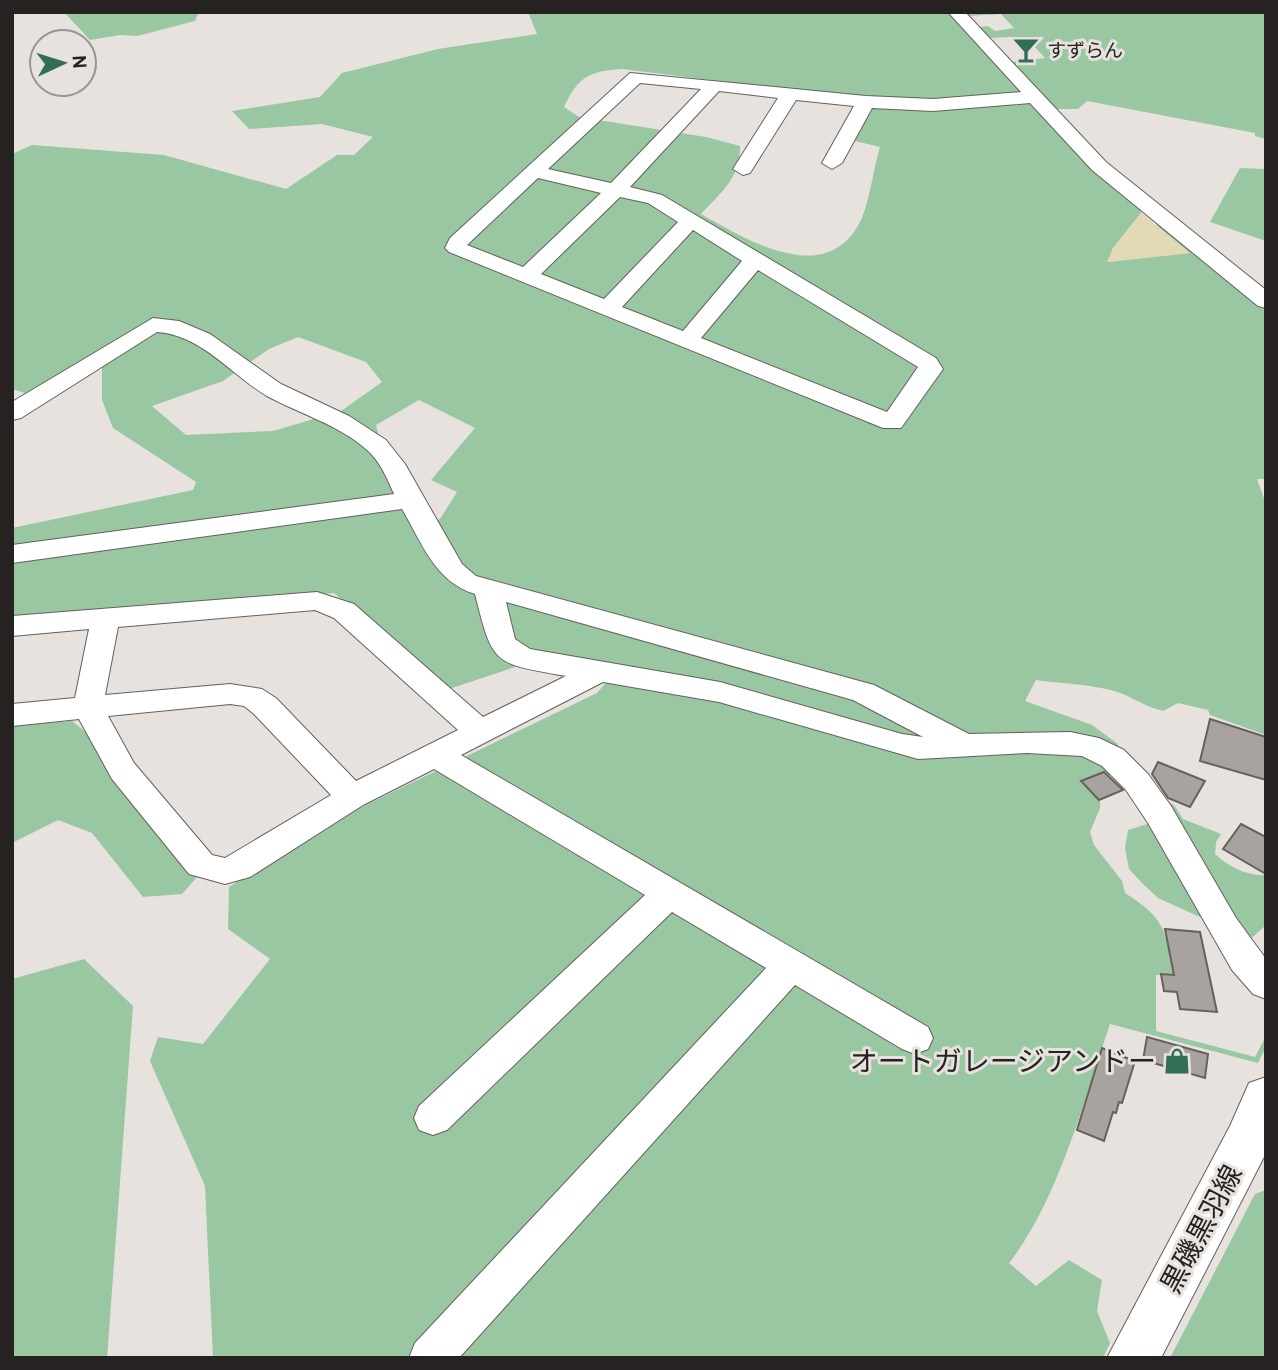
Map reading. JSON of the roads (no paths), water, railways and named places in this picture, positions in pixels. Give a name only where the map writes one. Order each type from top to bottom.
[{"type":"main road","name":"黒磯黒羽線","points":[[1133,1358],[1260,1128]]},
{"type":"street","points":[[956,12],[1032,97],[1125,190],[1266,300]]},
{"type":"street","points":[[533,171],[655,199],[928,363],[932,369],[887,430],[687,341],[456,248],[457,242],[533,171],[636,77],[866,102],[933,105],[1032,97]]},
{"type":"street","points":[[527,276],[615,190],[715,85]]},
{"type":"street","points":[[743,169],[790,94]]},
{"type":"street","points":[[832,163],[866,102]]},
{"type":"street","points":[[607,309],[691,220]]},
{"type":"street","points":[[687,341],[755,259]]},
{"type":"street","points":[[12,413],[153,325],[166,324],[220,348],[271,388],[368,438],[390,461],[410,500],[458,578],[856,690],[909,714],[967,746]]},
{"type":"street","points":[[12,554],[410,500]]},
{"type":"street","points":[[488,588],[502,644],[509,652],[522,658],[720,692],[902,745],[1063,743],[1089,746],[1109,753],[1131,775],[1152,805],[1228,937],[1255,975],[1266,984]]},
{"type":"street","points":[[12,626],[317,601],[332,604],[410,668],[481,733]]},
{"type":"street","points":[[105,618],[88,708],[123,771],[201,865],[212,870],[238,867],[352,797],[437,757],[600,671]]},
{"type":"street","points":[[12,715],[230,694],[251,696],[265,705],[352,797]]},
{"type":"street","points":[[437,757],[915,1038]]},
{"type":"street","points":[[433,1118],[670,893]]},
{"type":"street","points":[[430,1358],[791,965]]},
{"type":"place","name":"すずらん","points":[[1026,50]]},
{"type":"place","name":"オートガレージアンドー","points":[[1177,1061]]}]
